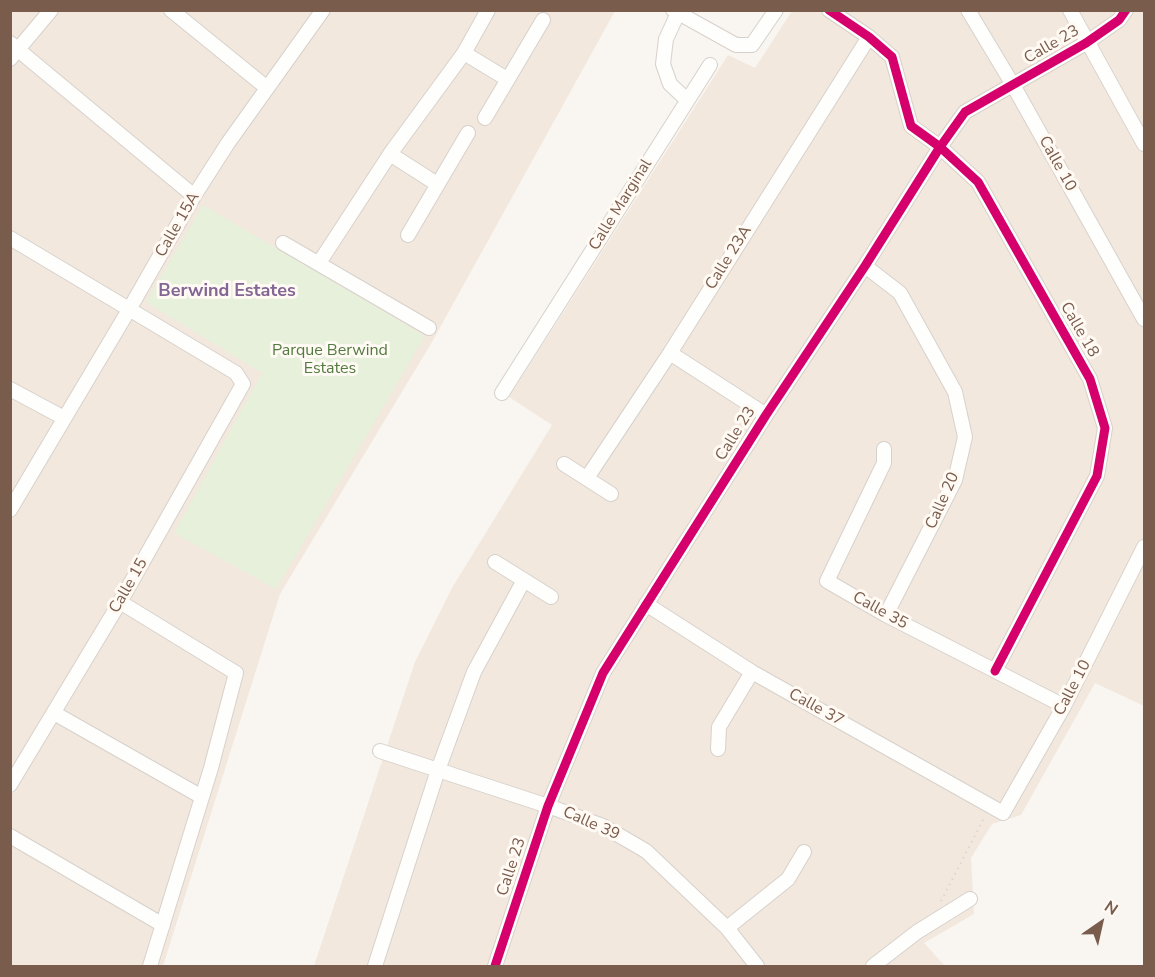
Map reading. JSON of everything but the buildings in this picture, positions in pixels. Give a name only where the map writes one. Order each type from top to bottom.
[{"type":"street","points":[[51,10],[13,51],[194,196]]},
{"type":"street","points":[[171,10],[267,88]]},
{"type":"street","name":"Calle 15A","points":[[10,510],[194,196],[323,10]]},
{"type":"street","points":[[319,263],[390,154],[464,53],[488,10]]},
{"type":"street","points":[[687,100],[670,84],[663,64],[666,39],[676,12],[736,45],[752,45],[776,10]]},
{"type":"street","name":"Calle 18","points":[[829,10],[869,37],[892,57],[911,126],[940,147],[978,182],[1090,379],[1105,428],[1096,476],[995,671]]},
{"type":"street","name":"Calle 10","points":[[968,10],[1013,85],[1144,319]]},
{"type":"street","points":[[1070,10],[1086,43],[1144,144]]},
{"type":"street","name":"Calle 23","points":[[495,966],[548,806],[603,673],[766,415],[865,266],[940,147],[965,112],[1086,43],[1119,20],[1126,10]]},
{"type":"street","points":[[485,118],[543,20]]},
{"type":"street","name":"Calle 23A","points":[[587,478],[670,353],[869,37]]},
{"type":"street","points":[[464,53],[507,78]]},
{"type":"street","name":"Calle Marginal","points":[[502,393],[710,65]]},
{"type":"street","points":[[408,235],[468,133]]},
{"type":"street","points":[[390,154],[437,184]]},
{"type":"street","points":[[10,238],[130,308]]},
{"type":"street","points":[[283,243],[429,328]]},
{"type":"street","name":"Calle 20","points":[[865,266],[900,293],[955,392],[965,437],[955,480],[886,615]]},
{"type":"street","name":"Calle 15","points":[[10,785],[120,602],[243,384],[236,373],[130,308]]},
{"type":"street","points":[[670,353],[766,415]]},
{"type":"street","points":[[10,389],[64,418]]},
{"type":"street","name":"Calle 35","points":[[885,449],[884,463],[827,581],[886,615],[1064,706]]},
{"type":"street","points":[[564,464],[611,494]]},
{"type":"street","name":"Calle 10","points":[[990,805],[1004,813],[1064,706],[1144,547]]},
{"type":"street","points":[[495,562],[551,597]]},
{"type":"street","points":[[375,966],[438,770],[474,672],[524,580]]},
{"type":"street","points":[[120,602],[236,674],[202,797],[150,966]]},
{"type":"street","name":"Calle 37","points":[[646,604],[752,672],[990,805]]},
{"type":"street","points":[[718,749],[719,727],[752,672]]},
{"type":"street","points":[[54,713],[202,797]]},
{"type":"street","name":"Calle 39","points":[[380,751],[603,826],[646,851],[727,928],[758,966]]},
{"type":"street","points":[[10,836],[163,925]]},
{"type":"street","points":[[727,928],[788,879],[804,852]]},
{"type":"street","points":[[873,966],[917,932],[970,899]]},
{"type":"path","points":[[939,904],[990,805]]},
{"type":"shaded area","points":[[10,11],[615,11],[432,342],[280,594],[163,966],[11,966]]},
{"type":"shaded area","points":[[792,11],[1144,11],[1144,706],[1095,683],[1021,815],[992,824],[971,858],[974,914],[924,943],[945,966],[314,966],[415,662],[452,588],[552,425],[509,397],[728,55],[755,68]]},
{"type":"green space","name":"Parque Berwind Estates","points":[[203,205],[425,336],[276,589],[174,533],[262,373],[146,302]]},
{"type":"cycle path","points":[[829,10],[869,37],[892,57],[911,126],[940,147],[978,182],[1090,379],[1105,428],[1097,476],[995,671]]},
{"type":"cycle path","points":[[495,966],[548,806],[603,673],[766,415],[865,266],[940,147],[965,112],[1086,43],[1119,20],[1126,10]]},
{"type":"district","name":"Berwind Estates","points":[[227,292]]}]
